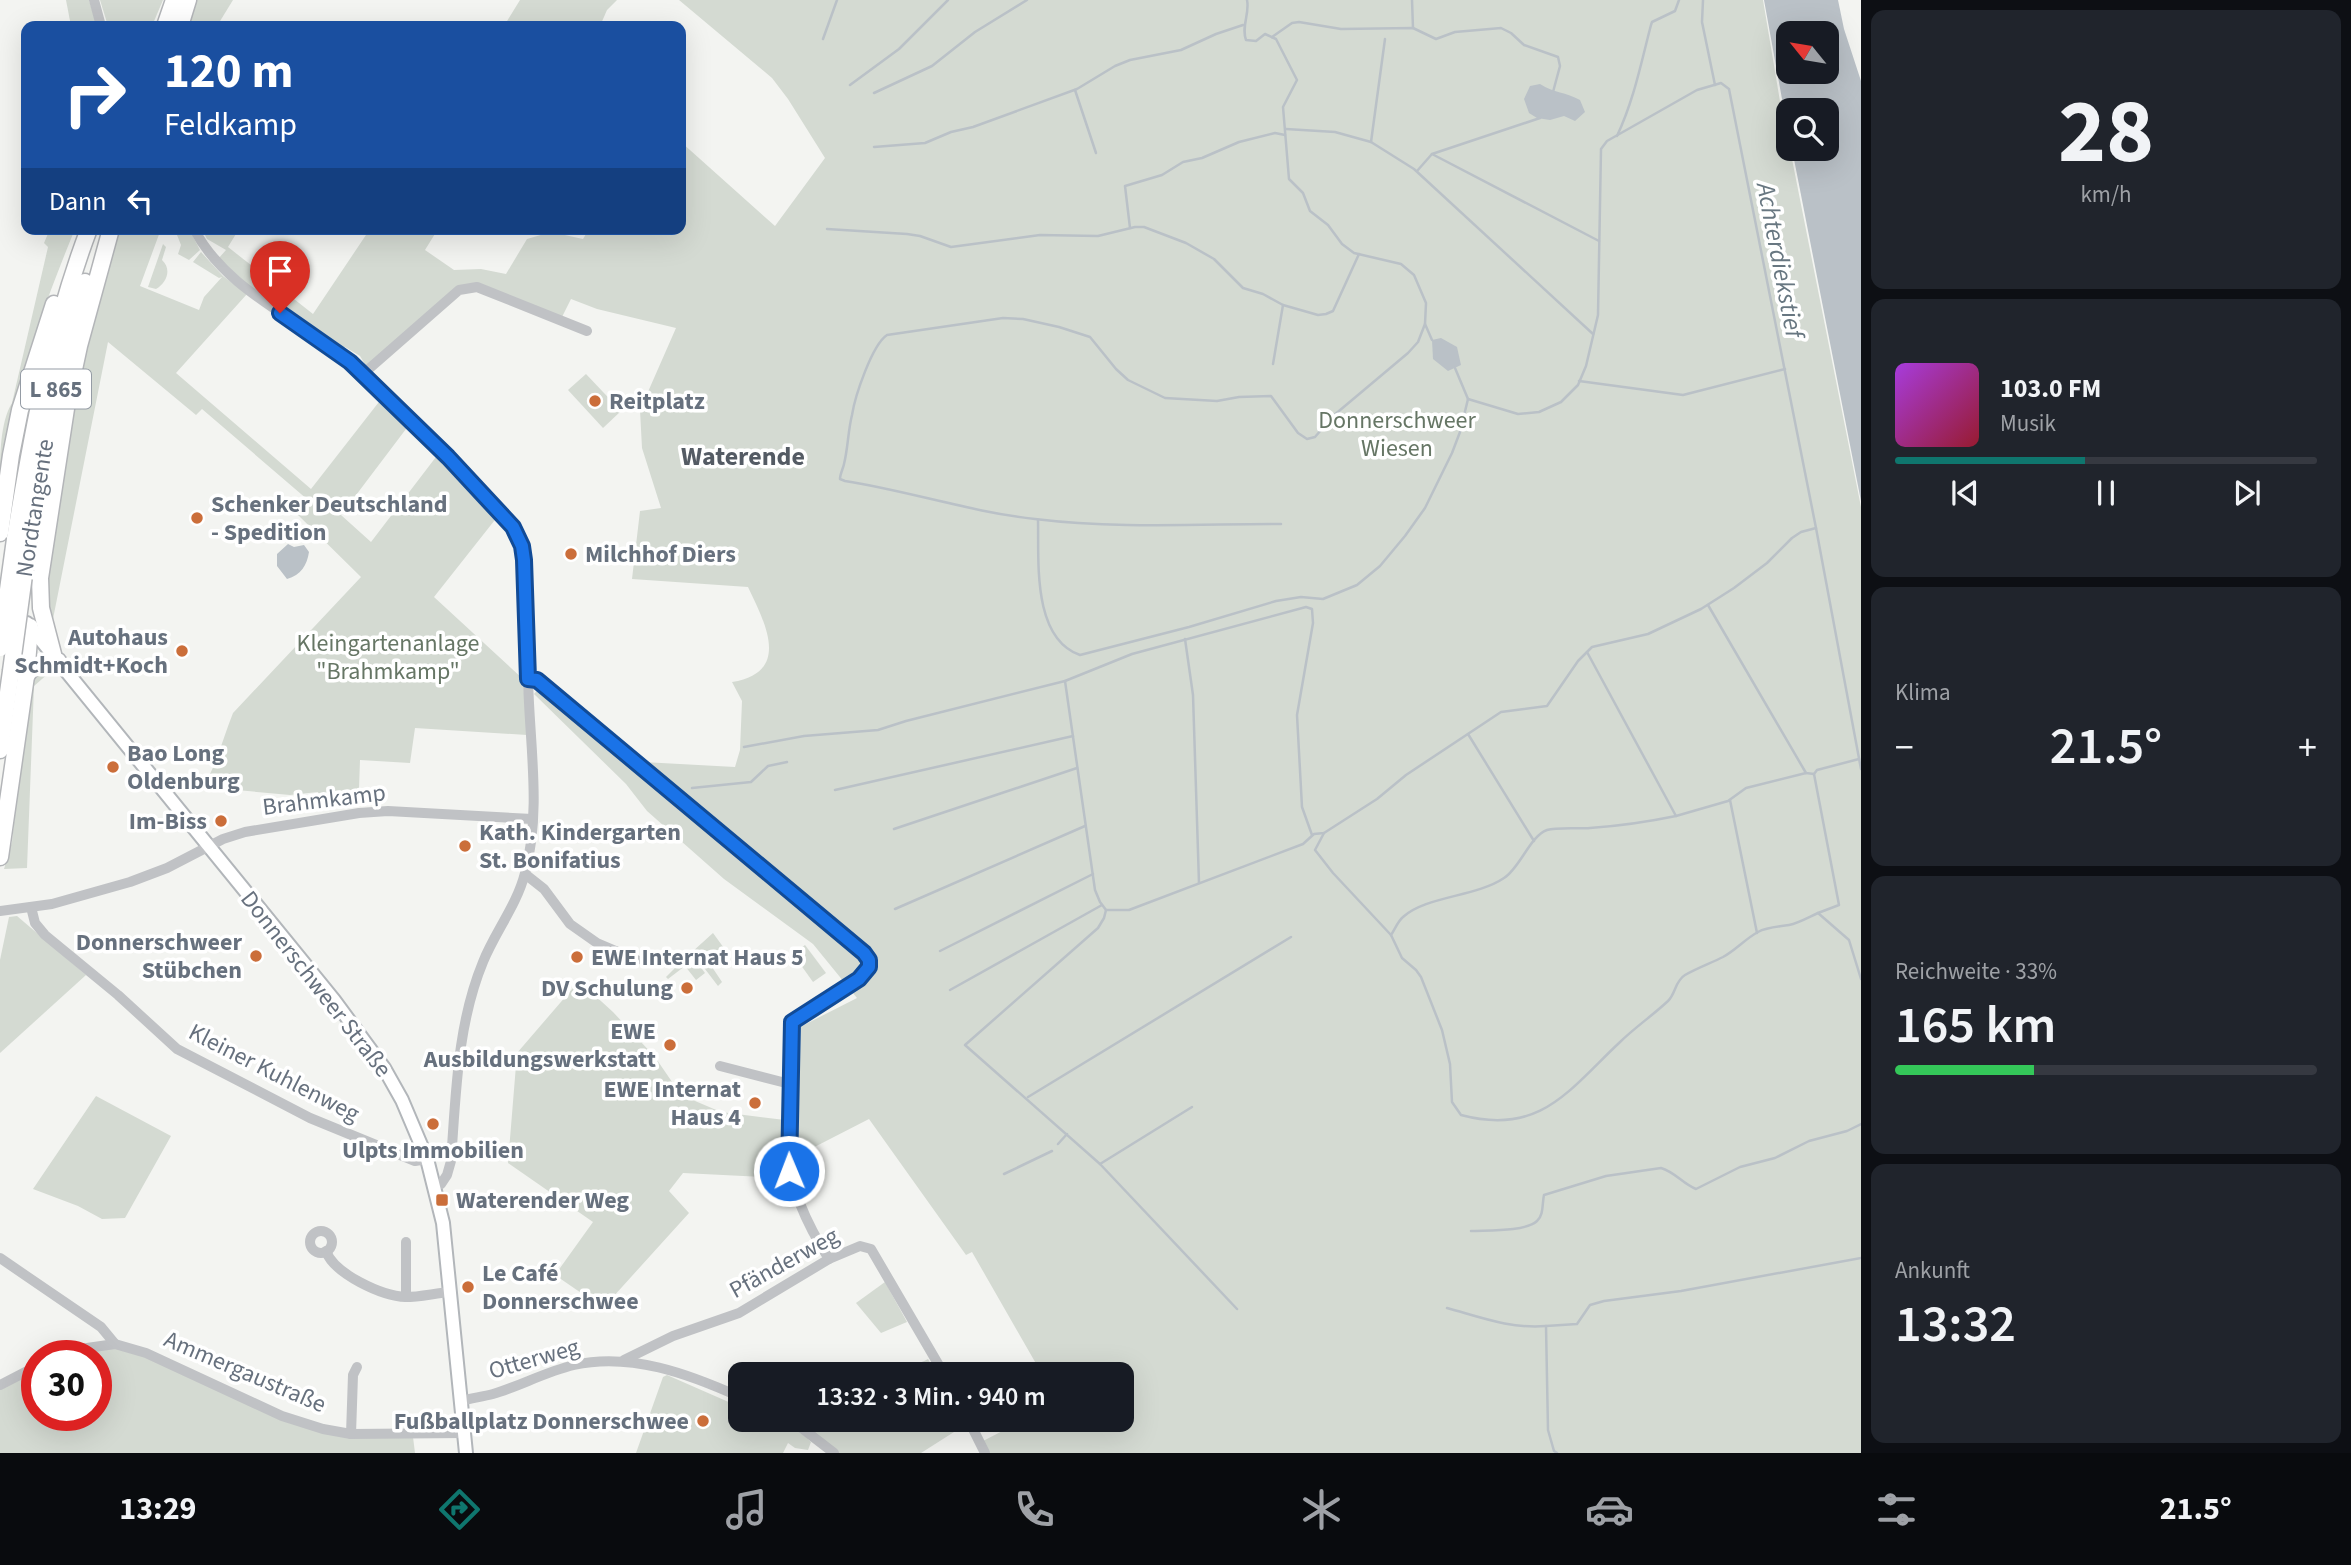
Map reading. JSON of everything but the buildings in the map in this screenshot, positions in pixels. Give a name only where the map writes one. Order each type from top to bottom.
[{"type":"highway","points":[[167,21],[174,0]]},
{"type":"highway","points":[[182,21],[188,0]]},
{"type":"highway","points":[[8,536],[11,455],[26,387],[80,235]]},
{"type":"highway","name":"Nordtangente","points":[[0,648],[8,536],[52,346],[66,294],[87,235]]},
{"type":"highway","name":"Nordtangente","points":[[0,750],[18,673],[27,553],[56,387],[101,235]]},
{"type":"highway","points":[[18,673],[56,658],[43,621],[39,592],[76,357],[109,235]]},
{"type":"highway","points":[[3,599],[29,599],[39,592]]},
{"type":"highway","points":[[0,857],[18,673],[30,627]]},
{"type":"main road","name":"Donnerschweer Straße","points":[[3,599],[30,627],[135,753],[334,1000],[374,1053],[402,1100],[427,1159],[445,1237],[466,1453]]},
{"type":"street","points":[[94,0],[100,21]]},
{"type":"street","points":[[197,235],[203,247],[228,273],[328,345],[363,374],[448,457],[513,527],[522,546],[532,737],[532,819],[525,874],[483,960],[467,1010],[461,1046],[451,1161],[447,1175],[441,1184],[435,1185]]},
{"type":"street","points":[[363,374],[460,290],[477,287],[587,331]]},
{"type":"street","points":[[528,679],[537,680],[864,953],[869,960],[866,972],[792,1022],[789,1171],[802,1207],[828,1259]]},
{"type":"street","name":"Brahmkamp","points":[[0,911],[52,904],[130,881],[167,868],[223,839],[245,832],[359,813],[388,811],[532,819]]},
{"type":"street","points":[[525,874],[544,888],[570,924],[597,943],[637,960]]},
{"type":"street","name":"Kleiner Kuhlenweg","points":[[31,907],[35,923],[45,935],[118,995],[177,1049],[310,1118],[415,1161],[427,1159]]},
{"type":"street","points":[[720,1066],[790,1082]]},
{"type":"street","points":[[406,1242],[406,1297]]},
{"type":"street","name":"Pfänderweg","points":[[624,1360],[673,1336],[739,1313],[828,1259],[860,1246],[870,1249],[937,1362]]},
{"type":"street","points":[[326,1251],[329,1259],[347,1274],[377,1291],[406,1297],[451,1292]]},
{"type":"street","points":[[0,1258],[101,1327],[115,1344]]},
{"type":"street","name":"Ammergaustraße","points":[[112,1344],[146,1353],[282,1416],[323,1429],[351,1434],[464,1433]]},
{"type":"street","name":"Otterweg","points":[[461,1401],[491,1394],[536,1376],[576,1365],[624,1360],[693,1379],[728,1392]]},
{"type":"street","points":[[351,1434],[354,1375],[357,1367]]},
{"type":"street","points":[[0,1385],[21,1374]]},
{"type":"street","points":[[807,1432],[834,1453]]},
{"type":"street","points":[[974,1432],[985,1453]]},
{"type":"green space","points":[[66,0],[89,0],[95,21],[70,21]]},
{"type":"green space","points":[[100,0],[163,0],[154,21],[106,21]]},
{"type":"green space","points":[[196,0],[233,0],[220,21],[190,21]]},
{"type":"green space","points":[[520,0],[617,0],[607,10],[602,21],[507,21]]},
{"type":"green space","name":"Donnerschweer Wiesen","points":[[679,0],[1763,0],[1779,98],[1776,98],[1776,161],[1792,161],[1861,507],[1861,1453],[989,1453],[983,1441],[1001,1432],[1134,1432],[1134,1362],[1035,1362],[972,1252],[966,1255],[869,1119],[793,1158],[800,1027],[857,998],[813,944],[724,879],[647,811],[626,784],[534,694],[541,686],[639,766],[643,762],[735,767],[740,750],[742,701],[732,682],[751,677],[762,668],[768,657],[769,644],[761,616],[748,587],[632,579],[640,511],[661,508],[642,448],[640,410],[676,328],[597,309],[571,299],[561,319],[476,284],[458,287],[366,366],[360,356],[345,347],[340,349],[263,298],[218,259],[226,250],[205,235],[235,235],[228,247],[313,314],[366,235],[434,235],[425,250],[454,270],[481,269],[506,274],[527,239],[541,235],[565,235],[583,239],[585,235],[686,235],[686,146],[775,226],[825,158],[772,78]]},
{"type":"green space","points":[[47,235],[73,235],[28,356],[0,480],[3,430],[12,403],[48,247],[44,243]]},
{"type":"green space","name":"Kleingartenanlage \"Brahmkamp\"","points":[[113,235],[159,235],[140,286],[199,310],[204,297],[222,277],[219,278],[193,262],[201,252],[223,276],[247,294],[176,373],[311,489],[382,398],[409,425],[341,515],[371,542],[439,453],[498,516],[434,597],[523,679],[527,735],[415,728],[410,763],[360,760],[359,789],[319,795],[318,792],[290,795],[203,787],[233,713],[361,577],[297,514],[308,500],[202,409],[196,415],[108,342],[52,624],[44,597],[68,436],[95,307]]},
{"type":"green space","points":[[177,235],[192,235],[200,250],[189,260],[178,254],[181,245]]},
{"type":"green space","points":[[163,244],[166,247],[162,260],[167,267],[167,276],[156,289],[148,287]]},
{"type":"green space","name":"Reitplatz","points":[[586,374],[621,411],[603,428],[568,390]]},
{"type":"green space","points":[[47,668],[50,672],[34,686],[27,868],[4,869],[12,842],[29,679]]},
{"type":"green space","points":[[17,916],[86,975],[0,1053],[0,960],[9,917]]},
{"type":"green space","points":[[713,933],[729,955],[712,967],[722,982],[718,986],[692,952]]},
{"type":"green space","points":[[805,945],[826,973],[813,982],[793,954]]},
{"type":"green space","points":[[690,953],[705,973],[696,980],[685,966],[668,979],[666,977]]},
{"type":"green space","points":[[579,981],[613,1012],[655,1057],[681,1095],[721,1112],[785,1120],[784,1151],[766,1150],[763,1177],[683,1173],[669,1191],[689,1213],[603,1308],[555,1275],[593,1222],[508,1163],[517,1053]]},
{"type":"green space","points":[[96,1096],[171,1136],[125,1218],[102,1219],[78,1206],[33,1189]]},
{"type":"green space","points":[[885,1282],[907,1322],[881,1333],[856,1303]]},
{"type":"green space","points":[[112,1348],[145,1355],[294,1424],[413,1437],[415,1453],[0,1453],[0,1388],[21,1377],[21,1431],[112,1431]]},
{"type":"green space","points":[[667,1375],[728,1402],[728,1432],[799,1432],[811,1442],[808,1450],[795,1448],[788,1443],[783,1453],[636,1453],[663,1377]]},
{"type":"green space","points":[[813,1432],[954,1432],[921,1453],[838,1453]]},
{"type":"shaded area","points":[[1764,0],[1838,0],[1844,29],[1861,81],[1861,501],[1794,161],[1839,161],[1839,98],[1782,98],[1779,84],[1839,84],[1839,21],[1776,21],[1776,66]]},
{"type":"shaded area","points":[[1540,84],[1580,100],[1585,112],[1575,121],[1564,116],[1550,120],[1537,118],[1529,113],[1524,99],[1530,86]]},
{"type":"shaded area","points":[[1441,338],[1457,347],[1461,365],[1448,371],[1433,359],[1432,340]]},
{"type":"shaded area","points":[[288,544],[294,547],[304,545],[309,552],[302,569],[287,579],[277,566],[277,554]]},
{"type":"waterway","points":[[823,39],[837,0]]},
{"type":"waterway","points":[[850,85],[899,49],[948,0]]},
{"type":"waterway","points":[[874,93],[932,66],[975,32],[1027,0]]},
{"type":"waterway","points":[[1247,0],[1244,30],[1246,40],[1256,41],[1265,34],[1276,39],[1297,80],[1283,107],[1289,179],[1303,193],[1310,211],[1328,225],[1342,244],[1354,253],[1401,264],[1414,275],[1426,303],[1425,324],[1432,340]]},
{"type":"waterway","points":[[1412,0],[1413,28]]},
{"type":"waterway","points":[[1617,136],[1633,95],[1652,22],[1675,11],[1679,0]]},
{"type":"waterway","points":[[1703,0],[1702,22],[1715,85]]},
{"type":"waterway","points":[[1272,37],[1292,23],[1299,22],[1341,29],[1413,28],[1436,39],[1455,32],[1501,28],[1524,45],[1558,57],[1560,66],[1553,92]]},
{"type":"waterway","points":[[874,147],[925,143],[1077,89],[1130,60],[1181,50],[1243,25]]},
{"type":"waterway","points":[[1371,142],[1385,39]]},
{"type":"waterway","name":"Achterdiekstief","points":[[1468,399],[1518,414],[1539,412],[1561,402],[1578,385],[1586,366],[1598,315],[1601,149],[1607,141],[1697,90],[1721,83],[1729,89],[1861,769]]},
{"type":"waterway","points":[[1075,90],[1096,153]]},
{"type":"waterway","points":[[1432,154],[1540,118]]},
{"type":"waterway","points":[[1286,129],[1335,132],[1371,142],[1414,169],[1593,334]]},
{"type":"waterway","points":[[1130,228],[1125,186],[1162,175],[1183,162],[1202,158],[1239,142],[1275,133],[1285,135]]},
{"type":"waterway","points":[[1417,171],[1432,154],[1599,241]]},
{"type":"waterway","points":[[827,229],[907,234],[951,247],[1040,235],[1098,236],[1144,227],[1186,243],[1214,259],[1243,288],[1263,294],[1283,305],[1318,315],[1333,311],[1359,254]]},
{"type":"waterway","points":[[1273,364],[1283,305]]},
{"type":"waterway","points":[[1281,524],[1127,525],[1035,519],[964,507],[845,481],[840,477],[860,384],[876,349],[887,335],[1003,318],[1023,319],[1090,337],[1128,380],[1165,398],[1217,401],[1271,396],[1298,433],[1307,439],[1315,437],[1333,416],[1408,353],[1418,342],[1425,324]]},
{"type":"waterway","points":[[1038,520],[1039,576],[1046,616],[1053,632],[1064,646],[1080,655],[1276,601],[1301,597],[1323,599],[1357,585],[1380,566],[1425,508],[1452,453],[1468,399],[1455,368]]},
{"type":"waterway","points":[[1579,381],[1683,395],[1785,369]]},
{"type":"waterway","points":[[1237,1309],[1100,1164],[965,1045],[1098,928],[1106,910],[1129,910],[1303,844],[1314,834],[1324,833],[1501,712],[1547,706],[1578,661],[1592,647],[1648,634],[1701,609],[1767,563],[1792,538],[1816,528]]},
{"type":"waterway","points":[[1708,605],[1806,773],[1814,774]]},
{"type":"waterway","points":[[744,747],[804,736],[878,730],[1065,681],[1132,654],[1306,607],[1312,609],[1313,623],[1297,715],[1302,807],[1312,835]]},
{"type":"waterway","points":[[1185,639],[1193,695],[1199,883]]},
{"type":"waterway","points":[[1587,652],[1676,816],[1728,801],[1746,788],[1806,773]]},
{"type":"waterway","points":[[1065,681],[1095,890],[1106,910]]},
{"type":"waterway","points":[[1468,734],[1534,841]]},
{"type":"waterway","points":[[835,790],[1073,736]]},
{"type":"waterway","points":[[1818,913],[1839,905],[1814,774],[1817,770],[1859,759]]},
{"type":"waterway","points":[[692,788],[751,782],[768,766],[787,762]]},
{"type":"waterway","points":[[894,829],[1077,768]]},
{"type":"waterway","points":[[1730,800],[1757,933]]},
{"type":"waterway","points":[[1391,935],[1401,919],[1413,910],[1480,889],[1504,878],[1535,839],[1547,830],[1612,826],[1676,816]]},
{"type":"waterway","points":[[895,909],[1085,826]]},
{"type":"waterway","points":[[1324,833],[1315,850],[1391,935],[1402,958],[1421,977],[1442,1030],[1450,1064],[1452,1102],[1461,1115],[1488,1120],[1512,1119],[1532,1114],[1550,1105],[1668,1001],[1682,978],[1723,957],[1765,929],[1793,924],[1818,913],[1849,940],[1861,979]]},
{"type":"waterway","points":[[940,951],[1093,874]]},
{"type":"waterway","points":[[950,990],[1102,905]]},
{"type":"waterway","points":[[1028,1097],[1291,937]]},
{"type":"waterway","points":[[1100,1164],[1192,1107]]},
{"type":"waterway","points":[[1471,1231],[1515,1229],[1531,1225],[1541,1216],[1544,1195],[1606,1176],[1661,1168],[1696,1189],[1740,1167],[1775,1158],[1809,1141],[1847,1131],[1861,1124]]},
{"type":"waterway","points":[[1058,1144],[1067,1134]]},
{"type":"waterway","points":[[1004,1174],[1052,1151]]},
{"type":"waterway","points":[[1557,1453],[1548,1430],[1546,1326],[1577,1324],[1590,1305],[1604,1301],[1681,1291],[1861,1258]]},
{"type":"waterway","points":[[1447,1308],[1508,1324],[1546,1326]]},
{"type":"place","name":"Reitplatz","points":[[595,401]]},
{"type":"place","name":"Schenker Deutschland - Spedition","points":[[197,518]]},
{"type":"place","name":"Milchhof Diers","points":[[571,554]]},
{"type":"place","name":"Autohaus Schmidt+Koch","points":[[182,651]]},
{"type":"place","name":"Bao Long Oldenburg","points":[[113,767]]},
{"type":"place","name":"Im-Biss","points":[[221,821]]},
{"type":"place","name":"Kath. Kindergarten St. Bonifatius","points":[[465,846]]},
{"type":"place","name":"Donnerschweer Stübchen","points":[[256,956]]},
{"type":"place","name":"EWE Internat Haus 5","points":[[577,957]]},
{"type":"place","name":"DV Schulung","points":[[687,988]]},
{"type":"place","name":"EWE Ausbildungswerkstatt","points":[[670,1045]]},
{"type":"place","name":"EWE Internat Haus 4","points":[[755,1103]]},
{"type":"place","name":"Ulpts Immobilien","points":[[433,1124]]},
{"type":"place","name":"Waterender Weg","points":[[442,1200]]},
{"type":"place","name":"Le Café Donnerschwee","points":[[468,1287]]},
{"type":"place","name":"Fußballplatz Donnerschwee","points":[[703,1421]]},
{"type":"district","name":"Waterende","points":[[743,456]]},
{"type":"route","points":[[280,313],[350,362],[448,457],[513,527],[522,546],[524,560],[528,679],[537,680],[864,953],[869,960],[869,967],[859,979],[792,1022],[789,1171]]}]
